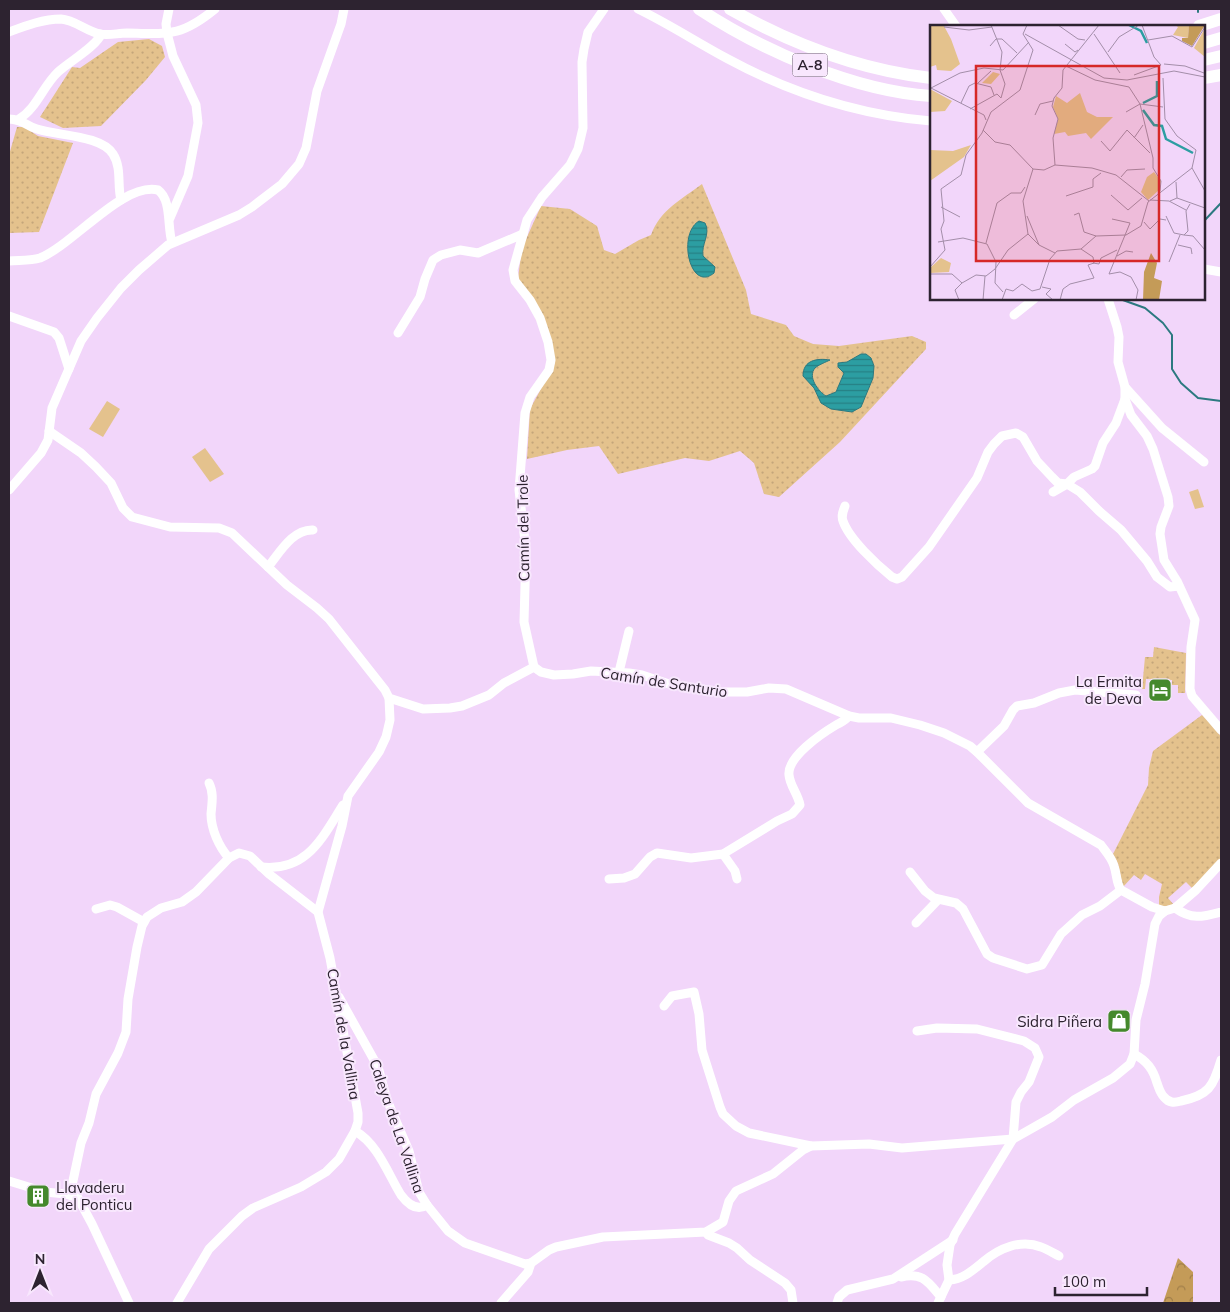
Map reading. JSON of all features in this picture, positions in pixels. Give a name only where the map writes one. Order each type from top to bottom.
[{"type":"highway","name":"A-8","points":[[699,9],[766,47],[822,70],[865,84],[930,96]]},
{"type":"highway","name":"A-8","points":[[730,9],[788,39],[826,54],[867,66],[930,78]]},
{"type":"highway","points":[[1202,25],[1221,19]]},
{"type":"highway","points":[[752,22],[828,50],[870,61],[930,72]]},
{"type":"highway","points":[[1205,42],[1221,38]]},
{"type":"highway","points":[[1205,60],[1221,56]]},
{"type":"highway","points":[[1205,78],[1221,75]]},
{"type":"street","points":[[169,9],[166,24],[167,33],[174,56],[196,105],[198,123],[188,176],[170,218]]},
{"type":"street","points":[[9,32],[27,25],[58,19],[70,21],[102,34],[152,35],[184,30],[215,9]]},
{"type":"street","points":[[9,490],[41,453],[48,440],[52,408],[82,341],[96,318],[116,294],[139,270],[172,242],[239,215],[282,184],[299,164],[306,148],[317,91],[341,24],[344,9]]},
{"type":"street","name":"Camín del Trole","points":[[534,667],[524,622],[526,550],[519,490],[526,413],[530,397],[549,370],[551,360],[548,342],[540,318],[530,300],[515,281],[514,260],[527,220],[536,206],[570,165],[578,148],[583,128],[582,62],[584,49],[588,32],[604,9]]},
{"type":"street","points":[[638,9],[670,25],[729,60],[806,94],[861,110],[930,121]]},
{"type":"street","points":[[944,9],[955,25]]},
{"type":"street","points":[[19,119],[30,110],[57,73],[71,60],[94,45],[102,34]]},
{"type":"street","points":[[9,119],[19,119],[38,130],[87,140],[106,147],[115,156],[118,164],[121,200]]},
{"type":"street","points":[[9,261],[32,260],[48,253],[121,200],[148,189],[158,190],[164,196],[170,218],[170,237],[172,242]]},
{"type":"street","points":[[398,333],[420,297],[433,260],[441,255],[460,250],[478,253],[523,234]]},
{"type":"street","points":[[1205,269],[1221,272]]},
{"type":"street","points":[[1014,315],[1033,300]]},
{"type":"street","points":[[1053,492],[1067,484],[1074,477],[1088,472],[1095,466],[1103,443],[1116,423],[1124,399],[1125,387],[1118,362],[1119,337],[1108,300]]},
{"type":"street","points":[[9,316],[54,332],[60,338],[69,369]]},
{"type":"street","points":[[1125,387],[1162,428],[1204,462]]},
{"type":"street","points":[[1124,399],[1131,415],[1147,436],[1166,488],[1168,506],[1161,527],[1164,560],[1195,620],[1191,650],[1190,689],[1192,696],[1221,730]]},
{"type":"street","points":[[1116,423],[1143,409]]},
{"type":"street","points":[[49,431],[81,453],[96,467],[111,484],[123,508],[132,517],[170,527],[219,528],[227,530],[240,539],[287,585],[328,619],[385,690],[389,698],[390,720],[386,737],[379,752],[351,790],[318,912],[269,874],[247,854],[235,854],[196,892],[178,905],[156,910],[144,922],[130,983],[126,1032],[118,1053],[96,1094],[89,1123],[81,1143],[70,1195]]},
{"type":"street","points":[[845,506],[842,514],[843,521],[857,543],[892,577],[897,579],[902,577],[929,547],[978,478],[988,452],[994,444],[1002,436],[1016,433],[1023,437],[1042,467],[1058,483],[1067,484],[1080,492],[1098,511],[1121,530],[1161,580],[1170,587],[1179,586]]},
{"type":"street","points":[[268,567],[294,536],[305,530],[314,530]]},
{"type":"street","points":[[620,672],[629,631]]},
{"type":"street","points":[[389,698],[423,709],[450,708],[477,701],[489,695],[504,683],[534,667]]},
{"type":"street","name":"Camín de Santurio","points":[[534,667],[541,672],[554,675],[573,674],[591,670],[642,675],[669,684],[713,692],[747,692],[769,688],[786,689],[849,716],[859,718],[891,718],[944,733],[970,746],[1028,804],[1101,845],[1109,854],[1121,890]]},
{"type":"street","points":[[977,752],[1004,726],[1013,710],[1018,706],[1075,690],[1136,695]]},
{"type":"street","points":[[609,879],[624,878],[635,874],[650,857],[657,854],[691,858],[723,854],[795,812],[799,808],[799,801],[789,779],[789,766],[798,754],[849,716]]},
{"type":"street","points":[[209,782],[213,794],[211,816],[213,828],[224,853],[229,858]]},
{"type":"street","points":[[261,867],[268,868],[283,865],[304,858],[317,844],[342,805],[346,804]]},
{"type":"street","points":[[723,854],[735,871],[737,879]]},
{"type":"street","points":[[664,1006],[672,996],[694,992],[699,1014],[702,1050],[720,1107],[723,1114],[736,1126],[749,1133],[811,1146],[869,1144],[902,1148],[1013,1139],[1052,1117],[1074,1100],[1113,1078],[1130,1064],[1134,1054],[1136,1020],[1145,984],[1155,924],[1159,916],[1165,911],[1175,908],[1196,890],[1221,863]]},
{"type":"street","points":[[910,872],[925,891],[938,900],[956,903],[963,909],[987,954],[1020,968],[1033,968],[1045,963],[1061,934],[1082,915],[1100,906],[1121,890],[1152,907],[1165,911]]},
{"type":"street","points":[[916,923],[938,900]]},
{"type":"street","points":[[96,909],[110,906],[117,907],[144,922]]},
{"type":"street","points":[[1175,908],[1194,917],[1205,917],[1221,912]]},
{"type":"street","name":"Camín de la Vallina","points":[[178,1303],[216,1241],[253,1208],[301,1187],[326,1172],[339,1159],[355,1131],[358,1113],[327,942],[318,912]]},
{"type":"street","name":"Caleya de La Vallina","points":[[335,992],[378,1067],[387,1100],[409,1151],[419,1192],[427,1205],[448,1231],[465,1243],[525,1264],[531,1264]]},
{"type":"street","points":[[917,1031],[938,1028],[977,1029],[1024,1041],[1036,1048],[1039,1057],[1029,1082],[1021,1092],[1015,1107],[1013,1139],[952,1240],[947,1265],[949,1280],[940,1300]]},
{"type":"street","points":[[1134,1054],[1150,1065],[1160,1092],[1169,1102],[1196,1098],[1205,1093],[1215,1081],[1221,1060]]},
{"type":"street","points":[[355,1131],[365,1138],[377,1152],[405,1201],[417,1208],[424,1208],[427,1205]]},
{"type":"street","points":[[501,1303],[528,1272],[531,1264],[556,1247],[602,1237],[706,1232],[723,1222],[729,1201],[736,1191],[773,1174],[802,1150],[811,1146]]},
{"type":"street","points":[[9,1181],[51,1194],[70,1195],[78,1198],[129,1303]]},
{"type":"street","points":[[706,1232],[708,1235],[729,1242],[750,1260],[785,1283],[791,1290],[793,1303]]},
{"type":"street","points":[[893,1279],[952,1240]]},
{"type":"street","points":[[949,1280],[954,1280],[968,1274],[994,1254],[1010,1246],[1032,1244],[1043,1247],[1058,1256]]},
{"type":"street","points":[[838,1303],[840,1297],[847,1290],[905,1276],[920,1276],[928,1281],[940,1300]]},
{"type":"shaded area","points":[[149,39],[162,46],[165,57],[146,80],[101,126],[63,128],[40,117],[72,67],[80,68],[118,42]]},
{"type":"shaded area","points":[[17,127],[24,127],[38,136],[73,143],[39,232],[9,233],[9,155]]},
{"type":"shaded area","points":[[702,184],[746,290],[751,314],[786,325],[794,336],[813,344],[839,346],[912,336],[926,342],[926,349],[840,442],[779,497],[764,494],[754,463],[740,451],[709,461],[685,458],[618,474],[599,446],[567,450],[527,459],[530,409],[555,363],[518,278],[522,248],[541,206],[570,209],[597,226],[604,250],[615,254],[651,235],[655,226],[666,212]]},
{"type":"shaded area","points":[[699,221],[705,223],[707,227],[703,256],[715,267],[714,273],[706,277],[698,275],[689,259],[689,237],[692,228]]},
{"type":"shaded area","points":[[861,354],[866,354],[871,358],[874,366],[873,378],[861,407],[852,412],[831,409],[821,403],[814,388],[803,376],[805,366],[812,361],[820,359],[830,360],[815,368],[812,376],[817,388],[826,396],[836,392],[844,373],[838,367],[838,363],[847,362]]},
{"type":"shaded area","points":[[107,401],[120,409],[103,437],[89,429]]},
{"type":"shaded area","points":[[205,448],[224,474],[210,482],[192,457]]},
{"type":"shaded area","points":[[1198,489],[1204,507],[1195,509],[1189,492]]},
{"type":"shaded area","points":[[1154,647],[1186,653],[1185,693],[1178,693],[1178,685],[1172,685],[1172,680],[1146,679],[1145,689],[1142,689],[1145,657],[1153,657]]},
{"type":"shaded area","points":[[1202,715],[1214,726],[1221,737],[1221,859],[1193,889],[1186,882],[1168,898],[1174,905],[1159,907],[1162,884],[1145,874],[1141,880],[1134,875],[1123,887],[1118,864],[1113,854],[1148,785],[1153,751]]},
{"type":"green space","points":[[1178,1258],[1193,1272],[1193,1303],[1163,1303]]},
{"type":"waterway","points":[[1205,220],[1221,203]]},
{"type":"waterway","points":[[1123,300],[1145,308],[1163,323],[1172,335],[1172,369],[1181,383],[1198,398],[1221,401]]},
{"type":"place","name":"La Ermita de Deva","points":[[1160,690]]},
{"type":"place","name":"Sidra Piñera","points":[[1119,1021]]},
{"type":"place","name":"Llavaderu del Ponticu","points":[[38,1196]]}]
